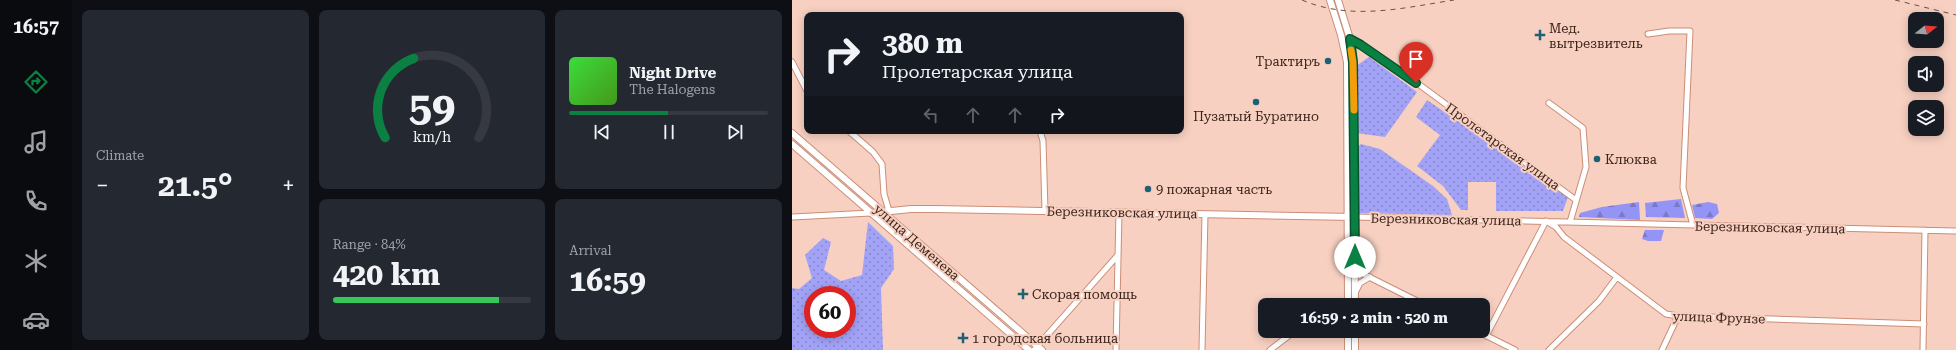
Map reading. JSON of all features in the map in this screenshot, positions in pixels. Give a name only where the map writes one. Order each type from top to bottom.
[{"type":"main road","points":[[1330,0],[1341,35],[1347,62],[1351,217],[1355,270],[1355,298]]},
{"type":"main road","points":[[1338,0],[1350,39],[1353,62],[1351,217],[1348,298]]},
{"type":"main road","points":[[1341,35],[1350,39]]},
{"type":"main road","name":"улица Деменева","points":[[792,133],[886,211],[1038,349]]},
{"type":"main road","name":"улица Деменева","points":[[792,144],[1029,350]]},
{"type":"main road","name":"Березниковская улица","points":[[871,213],[911,209],[1351,217]]},
{"type":"main road","points":[[1348,338],[1348,350]]},
{"type":"main road","points":[[1355,338],[1355,350]]},
{"type":"street","points":[[1648,34],[1669,30],[1690,31],[1683,188],[1693,225]]},
{"type":"street","name":"Пролетарская улица","points":[[1350,39],[1416,83],[1576,200]]},
{"type":"street","points":[[792,62],[804,85]]},
{"type":"street","points":[[1550,103],[1583,128],[1586,167],[1570,222]]},
{"type":"street","points":[[852,134],[873,152],[882,164],[886,211]]},
{"type":"street","points":[[1041,134],[1043,141],[1045,211]]},
{"type":"street","points":[[1116,350],[1119,212]]},
{"type":"street","name":"Березниковская улица","points":[[792,217],[871,213]]},
{"type":"street","points":[[1202,350],[1205,214]]},
{"type":"street","name":"Березниковская улица","points":[[1351,217],[1956,231]]},
{"type":"street","points":[[1490,328],[1546,221]]},
{"type":"street","name":"улица Фрунзе","points":[[1546,221],[1617,278],[1666,314],[1678,316],[1924,324]]},
{"type":"street","points":[[1923,350],[1925,230]]},
{"type":"street","points":[[1038,349],[1118,255]]},
{"type":"street","points":[[1348,266],[1411,298]]},
{"type":"street","points":[[1355,294],[1360,283],[1370,277]]},
{"type":"street","points":[[1549,350],[1599,301],[1617,278]]},
{"type":"street","points":[[1662,350],[1678,316]]},
{"type":"street","points":[[1270,350],[1285,338]]},
{"type":"street","points":[[1490,338],[1515,350]]},
{"type":"shaded area","points":[[1369,57],[1417,92],[1385,137],[1356,133],[1356,66]]},
{"type":"shaded area","points":[[1427,100],[1568,197],[1563,211],[1496,211],[1496,182],[1468,182],[1468,210],[1461,210],[1443,186],[1417,166],[1440,135],[1416,117]]},
{"type":"shaded area","points":[[1361,144],[1380,149],[1433,186],[1447,199],[1452,215],[1357,213],[1356,148]]},
{"type":"shaded area","points":[[868,222],[893,246],[894,269],[881,288],[883,350],[792,350],[792,288],[799,289],[812,278],[805,255],[823,238],[831,242],[824,270],[841,281],[862,275]]},
{"type":"green space","points":[[1681,199],[1685,218],[1646,217],[1645,203]]},
{"type":"green space","points":[[1639,202],[1640,220],[1579,217],[1580,213],[1602,207]]},
{"type":"green space","points":[[1708,202],[1717,204],[1719,213],[1712,219],[1695,218],[1692,205]]},
{"type":"green space","points":[[1645,230],[1664,230],[1661,241],[1648,241],[1642,239]]},
{"type":"railway","points":[[1302,0],[1339,10],[1358,11],[1396,9],[1454,0]]},
{"type":"railway","points":[[1895,0],[1956,15]]},
{"type":"slow traffic","points":[[1351,50],[1353,62],[1354,110]]},
{"type":"place","name":"Мед. вытрезвитель","points":[[1540,35]]},
{"type":"place","name":"Трактиръ","points":[[1328,61]]},
{"type":"place","name":"Пузатый Буратино","points":[[1256,102]]},
{"type":"place","name":"Клюква","points":[[1597,159]]},
{"type":"place","name":"9 пожарная часть","points":[[1148,189]]},
{"type":"place","name":"Скорая помощь","points":[[1023,294]]},
{"type":"place","name":"1 городская больница","points":[[963,338]]},
{"type":"route","points":[[1355,257],[1353,62],[1350,39],[1416,83]]}]
